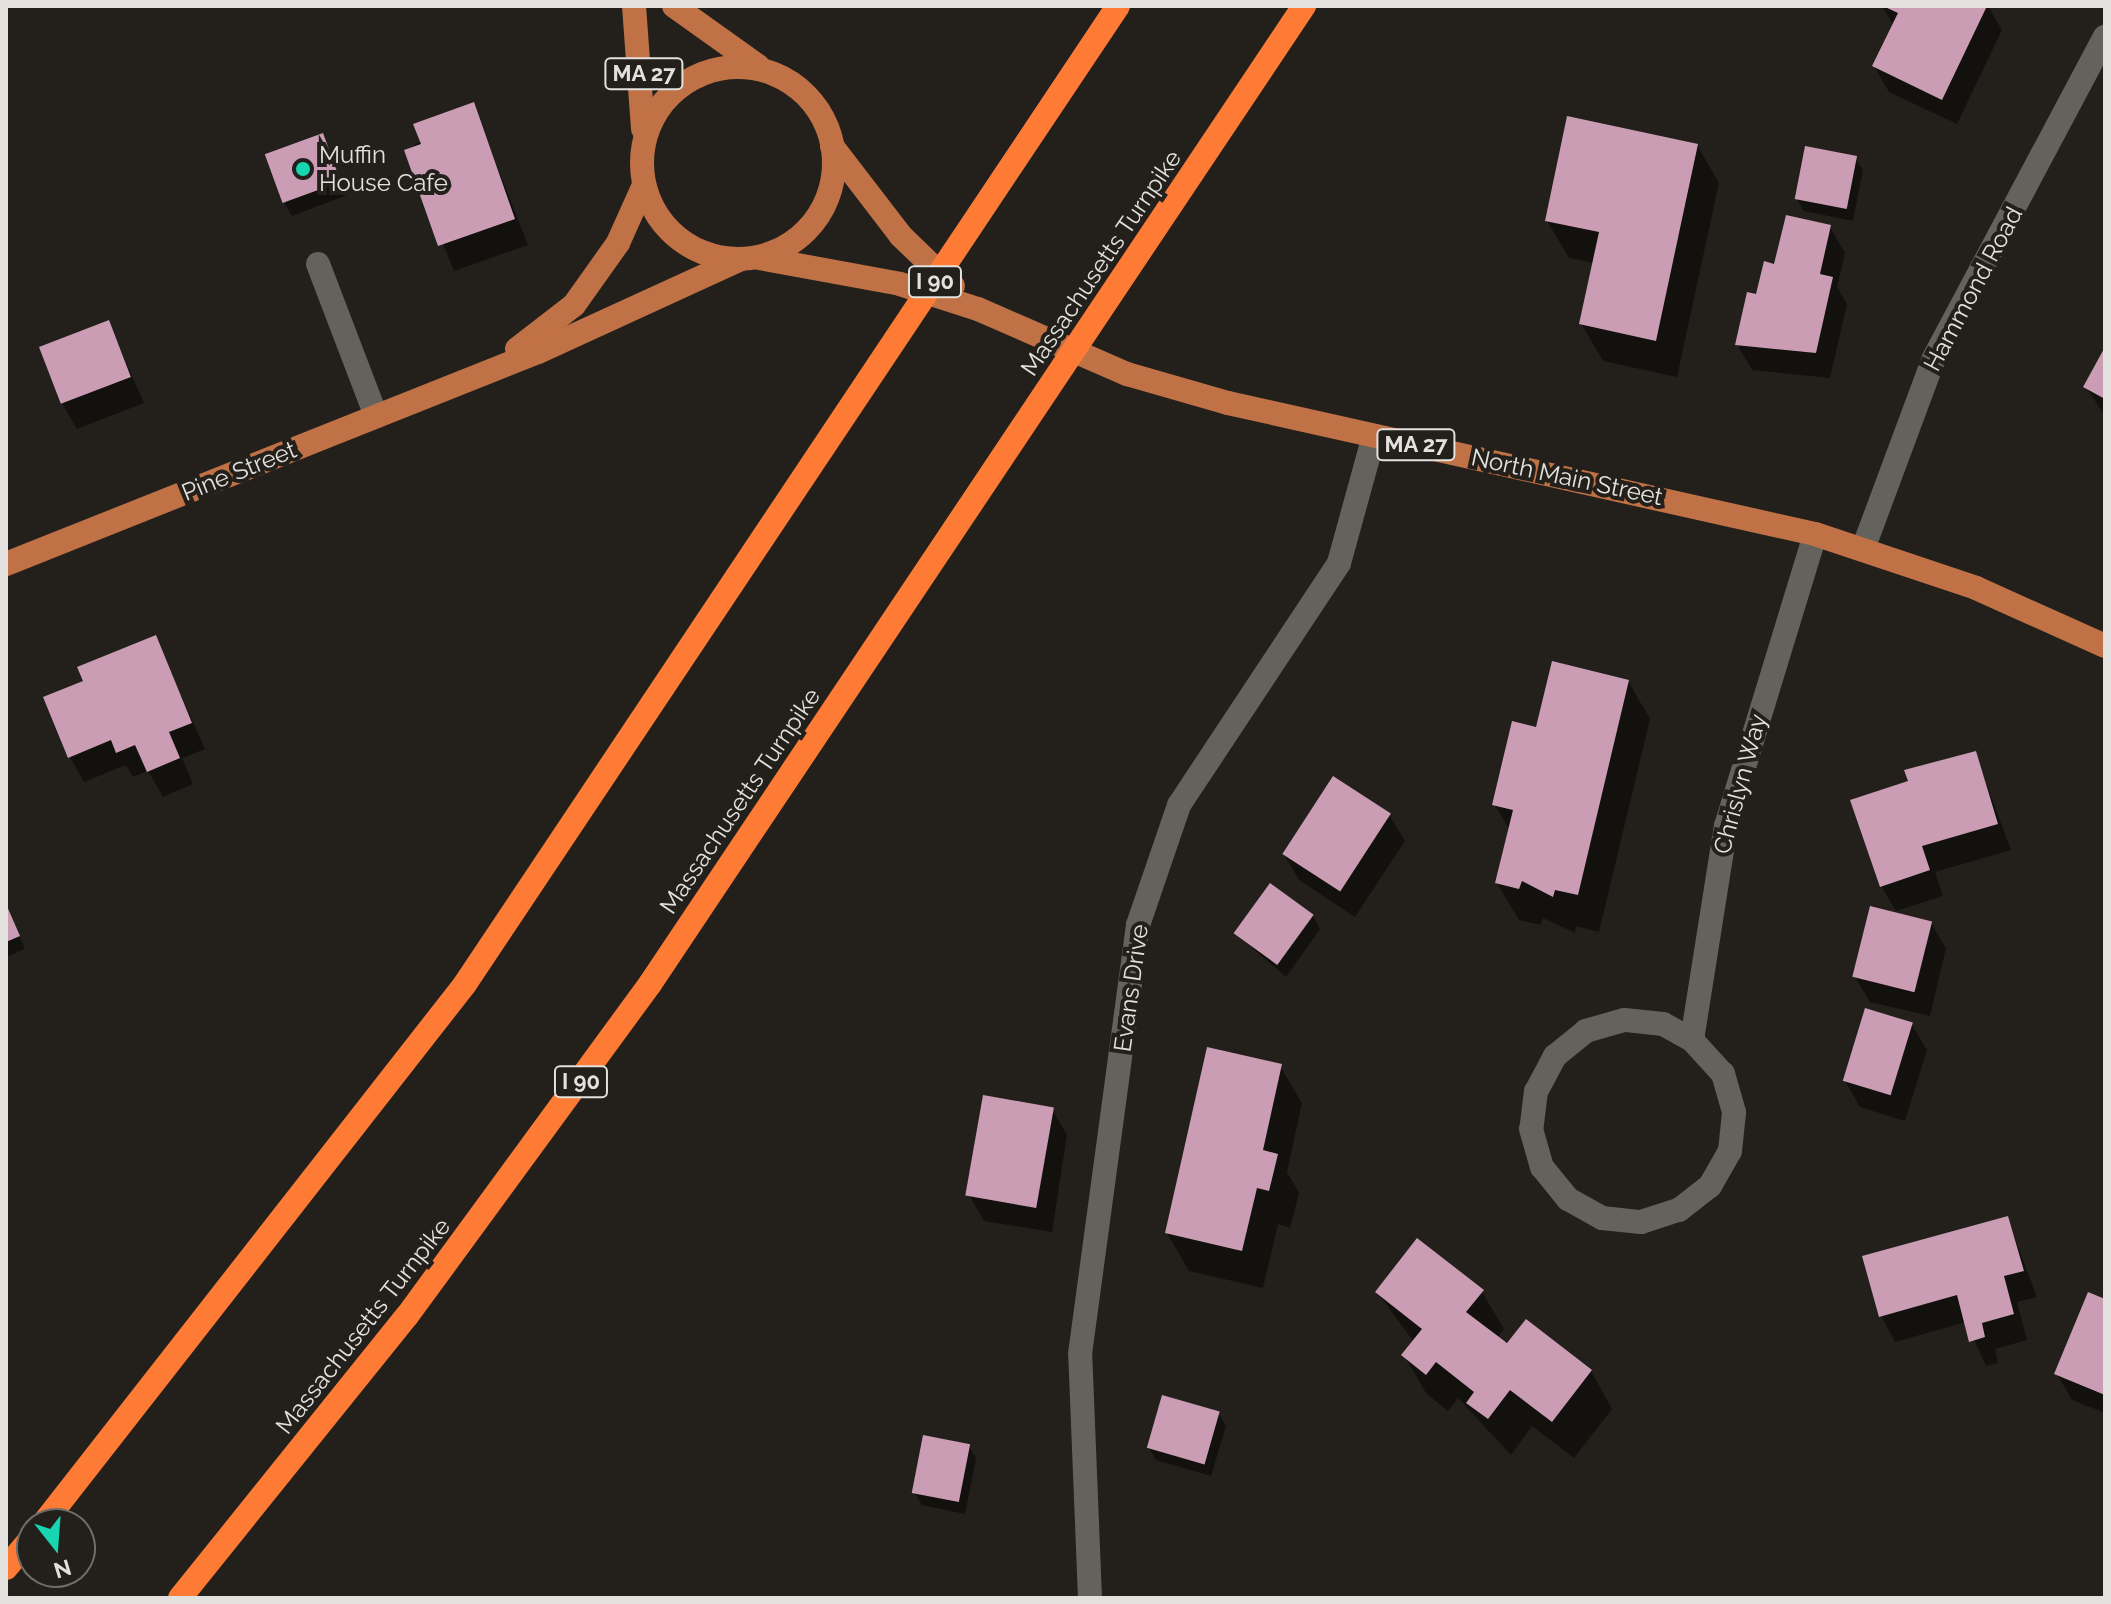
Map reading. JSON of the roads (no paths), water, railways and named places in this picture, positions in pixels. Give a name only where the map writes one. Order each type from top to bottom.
[{"type":"highway","points":[[1064,88],[1103,6]]},
{"type":"highway","name":"I 90","points":[[56,1508],[318,1181],[465,984],[1118,6]]},
{"type":"highway","name":"Massachusetts Turnpike","points":[[180,1598],[530,1154],[948,542],[1304,6]]},
{"type":"main road","name":"MA 27","points":[[634,6],[644,61],[642,143]]},
{"type":"main road","name":"MA 27","points":[[674,6],[771,72]]},
{"type":"main road","points":[[716,69],[771,72],[815,105],[832,146],[833,183],[823,210],[785,248],[750,258],[704,255],[679,241],[660,222],[644,185],[642,143],[668,95],[690,78],[716,69]]},
{"type":"main road","name":"North Main Street","points":[[832,146],[901,236],[978,309]]},
{"type":"main road","name":"Pine Street","points":[[472,379],[574,305],[618,243],[644,185]]},
{"type":"main road","name":"North Main Street","points":[[750,258],[856,273],[978,309],[1127,374],[1374,436],[1815,534],[1976,588],[2105,646]]},
{"type":"main road","name":"Pine Street","points":[[6,564],[472,379],[750,258]]},
{"type":"street","name":"Hammond Road","points":[[1863,549],[1934,358],[2105,37]]},
{"type":"street","points":[[318,264],[376,416]]},
{"type":"street","name":"Evans Drive","points":[[1090,1598],[1080,1354],[1142,910],[1179,805],[1319,604],[1339,563],[1374,436]]},
{"type":"street","name":"Chrislyn Way","points":[[1692,1040],[1726,826],[1815,534]]},
{"type":"street","points":[[1624,1020],[1663,1024],[1692,1040],[1723,1074],[1734,1112],[1730,1151],[1710,1186],[1679,1210],[1641,1222],[1602,1218],[1568,1199],[1542,1167],[1531,1129],[1536,1091],[1555,1056],[1586,1031],[1624,1020]]},
{"type":"place","name":"Muffin House Cafe","points":[[303,169]]}]
